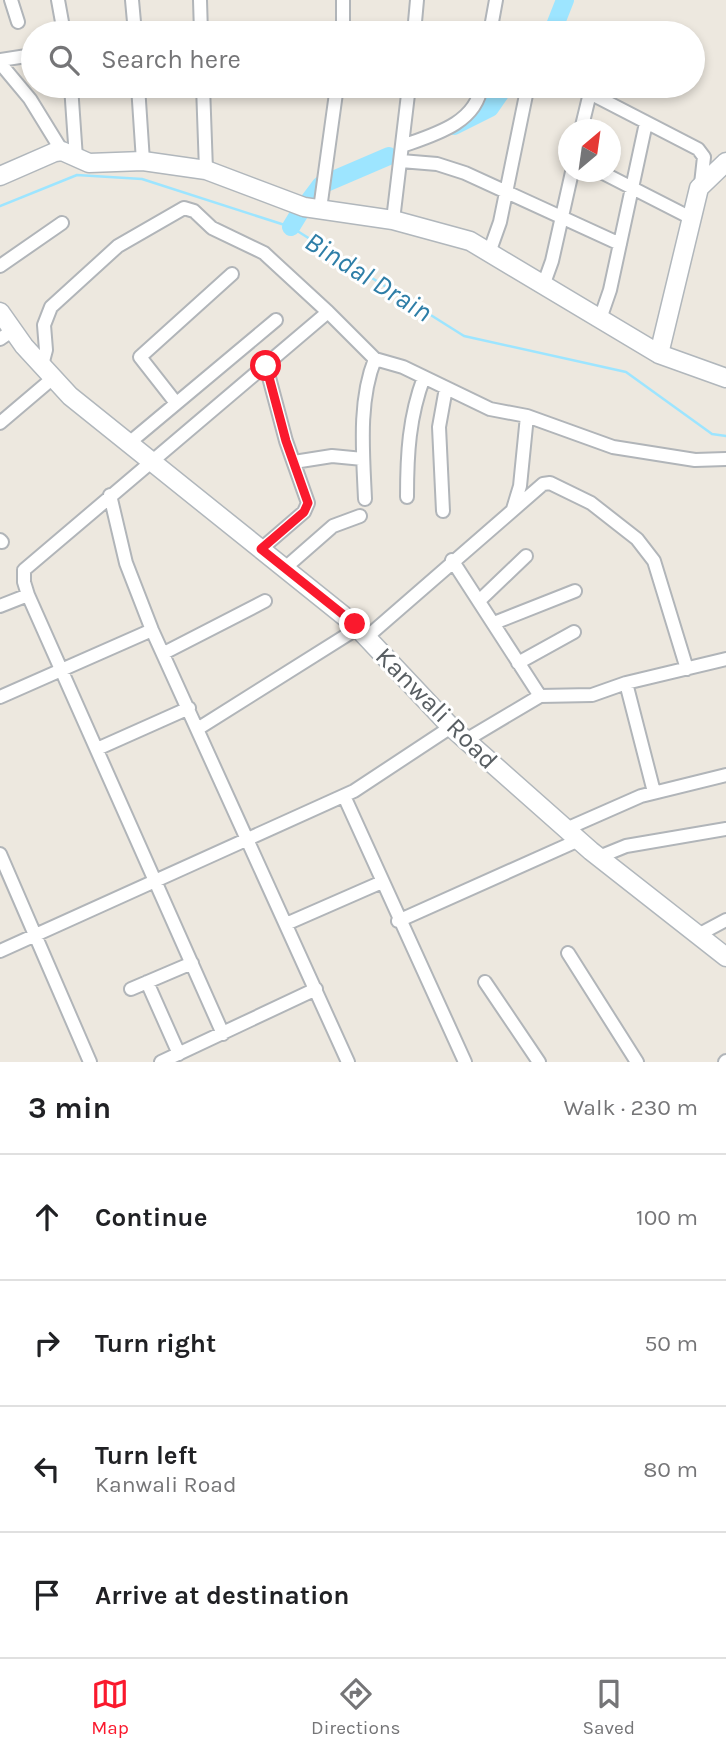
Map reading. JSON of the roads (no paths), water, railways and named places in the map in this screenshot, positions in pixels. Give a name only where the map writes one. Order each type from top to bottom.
[{"type":"street","points":[[11,0],[18,22]]},
{"type":"street","points":[[58,0],[62,21]]},
{"type":"street","points":[[132,0],[134,21]]},
{"type":"street","points":[[200,0],[201,21]]},
{"type":"street","points":[[415,21],[418,0]]},
{"type":"street","points":[[492,21],[496,0]]},
{"type":"street","points":[[343,21],[344,2]]},
{"type":"street","points":[[21,57],[0,62],[21,88]]},
{"type":"street","points":[[29,98],[69,155],[89,163],[143,161],[206,170],[304,207],[393,220],[470,241],[659,354],[726,378]]},
{"type":"street","points":[[69,155],[71,98]]},
{"type":"street","points":[[139,98],[143,161]]},
{"type":"street","points":[[203,98],[206,170]]},
{"type":"street","points":[[320,209],[335,98]]},
{"type":"street","points":[[393,220],[408,98]]},
{"type":"street","points":[[402,146],[456,122],[472,111],[479,98]]},
{"type":"street","points":[[488,253],[506,194],[525,98]]},
{"type":"street","points":[[584,119],[589,98]]},
{"type":"street","points":[[600,98],[703,153],[702,184],[659,354]]},
{"type":"street","points":[[600,319],[620,244],[646,122]]},
{"type":"street","points":[[0,176],[69,155]]},
{"type":"street","points":[[401,161],[447,167],[472,176],[506,194],[620,244]]},
{"type":"street","points":[[702,184],[726,162]]},
{"type":"street","points":[[543,286],[563,219],[570,182]]},
{"type":"street","points":[[621,182],[693,219]]},
{"type":"street","points":[[0,423],[48,372],[44,326],[51,307],[118,246],[184,208],[194,211],[212,228],[264,253],[375,359],[424,377],[490,409],[527,416],[613,447],[695,460],[726,459]]},
{"type":"street","points":[[0,266],[62,223]]},
{"type":"street","points":[[176,403],[140,357],[232,274]]},
{"type":"street","name":"Kanwali Road","points":[[0,312],[7,335],[48,372],[69,396],[362,632],[451,727],[599,858],[726,957]]},
{"type":"street","points":[[223,1034],[28,595],[24,570],[328,312]]},
{"type":"street","points":[[129,443],[276,320]]},
{"type":"street","points":[[365,499],[363,459],[369,374],[375,359]]},
{"type":"street","points":[[261,549],[307,508],[266,366]]},
{"type":"street","points":[[407,497],[408,440],[414,406],[424,377]]},
{"type":"street","points":[[443,511],[439,427],[446,388]]},
{"type":"street","points":[[513,509],[520,486],[527,416]]},
{"type":"street","points":[[294,462],[332,456],[363,459]]},
{"type":"street","points":[[199,728],[362,632],[543,484],[550,482],[591,503],[637,539],[654,561],[687,669]]},
{"type":"street","points":[[110,495],[126,563],[152,630],[190,708],[348,1062]]},
{"type":"street","points":[[285,568],[333,526],[360,516]]},
{"type":"street","points":[[480,600],[526,556]]},
{"type":"street","points":[[452,560],[540,696]]},
{"type":"street","points":[[494,623],[575,591]]},
{"type":"street","points":[[0,606],[28,595]]},
{"type":"street","points":[[164,653],[265,601]]},
{"type":"street","points":[[0,697],[152,630]]},
{"type":"street","points":[[518,663],[574,632]]},
{"type":"street","points":[[466,740],[540,696],[592,695],[626,683],[726,659]]},
{"type":"street","points":[[626,683],[654,792]]},
{"type":"street","points":[[97,749],[190,708]]},
{"type":"street","points":[[0,951],[344,796],[451,727]]},
{"type":"street","points":[[398,921],[654,792],[726,775]]},
{"type":"street","points":[[344,796],[398,921],[465,1062]]},
{"type":"street","points":[[599,858],[626,846],[726,829]]},
{"type":"street","points":[[0,854],[90,1062]]},
{"type":"street","points":[[286,924],[382,882]]},
{"type":"street","points":[[698,935],[726,920]]},
{"type":"street","points":[[568,953],[637,1062]]},
{"type":"street","points":[[131,989],[192,963]]},
{"type":"street","points":[[147,982],[179,1054]]},
{"type":"street","points":[[485,982],[539,1062]]},
{"type":"street","points":[[162,1062],[316,989]]},
{"type":"waterway","points":[[557,21],[565,0]]},
{"type":"waterway","points":[[454,126],[490,108],[497,98]]},
{"type":"waterway","points":[[326,183],[389,156]]},
{"type":"waterway","name":"Bindal Drain","points":[[0,206],[77,175],[142,179],[291,227],[464,336],[626,372],[712,434],[726,436]]},
{"type":"waterway","points":[[306,205],[321,185]]},
{"type":"waterway","points":[[291,227],[302,209]]}]
